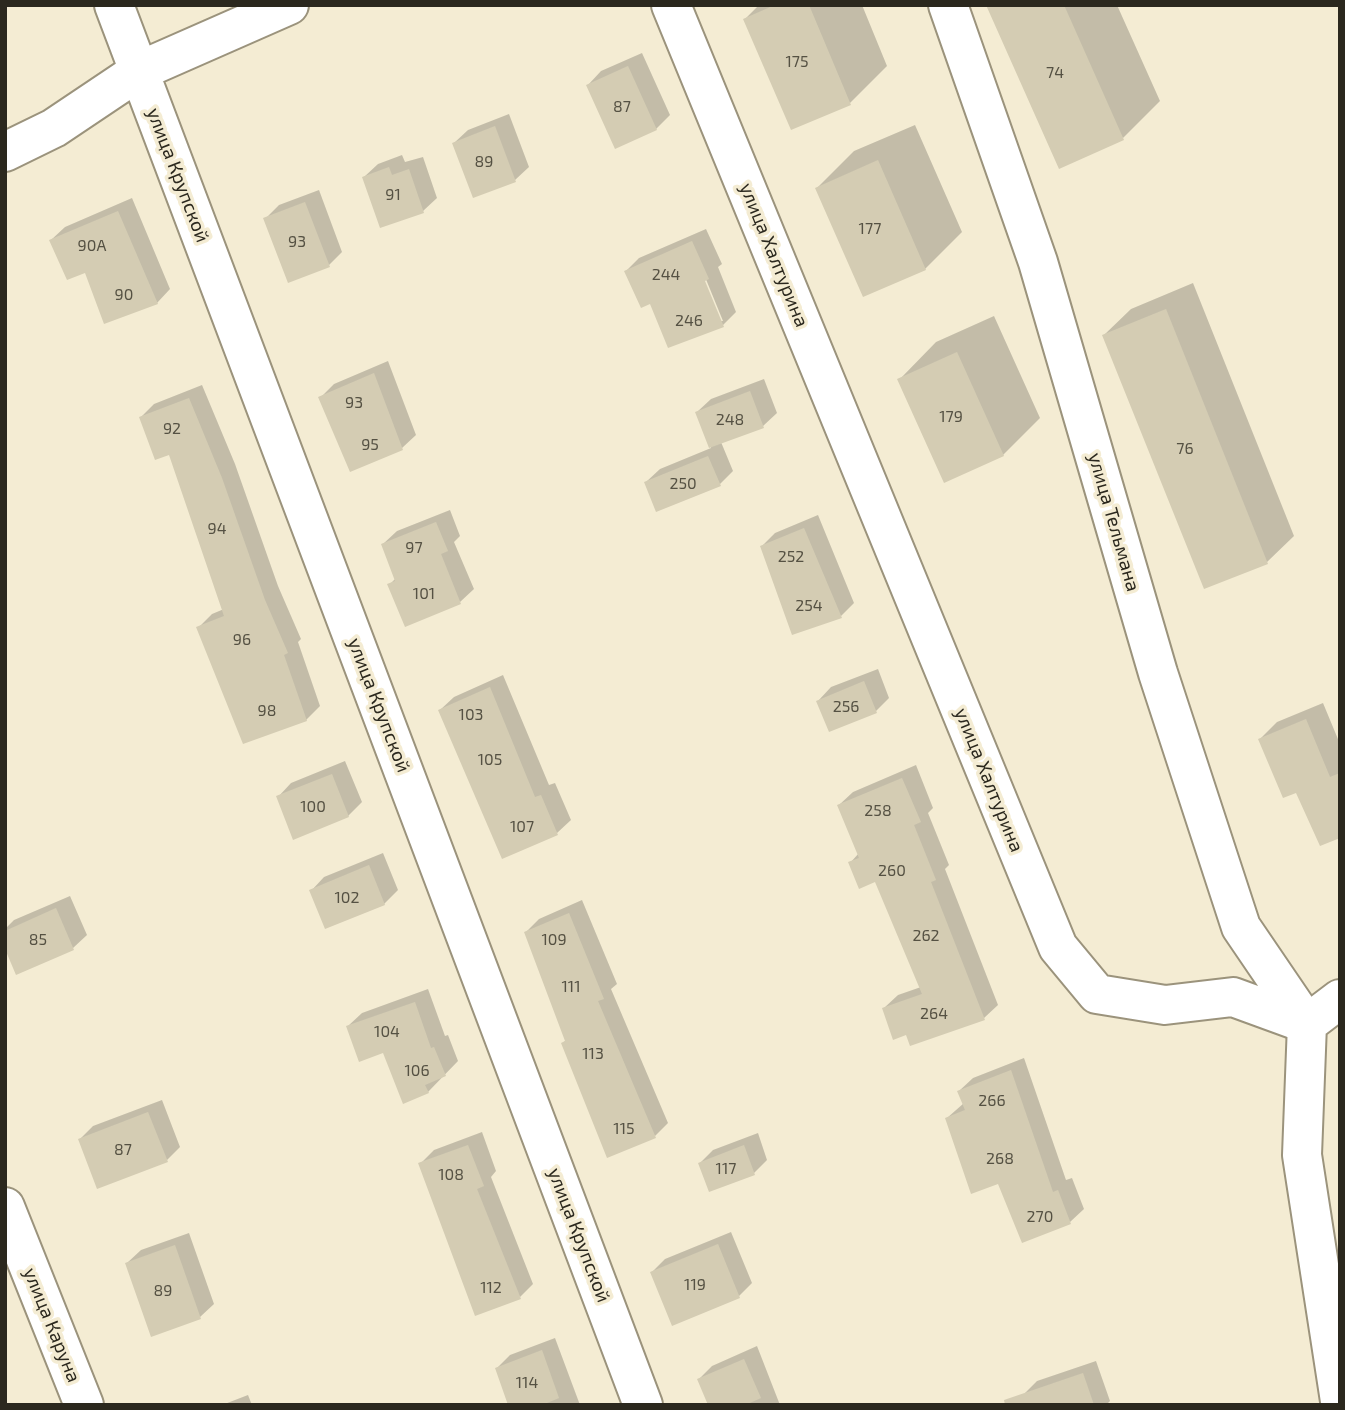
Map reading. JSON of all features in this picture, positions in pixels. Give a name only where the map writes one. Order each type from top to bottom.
[{"type":"street","name":"улица Крупской","points":[[114,5],[643,1405]]},
{"type":"street","points":[[5,152],[54,128],[139,71],[289,5]]},
{"type":"street","name":"улица Халтурина","points":[[671,5],[1058,947],[1097,994],[1165,1005],[1233,997],[1307,1024]]},
{"type":"street","name":"улица Тельмана","points":[[948,5],[1038,262],[1158,673],[1241,927],[1307,1024]]},
{"type":"street","points":[[1340,999],[1307,1024],[1302,1155],[1340,1401]]},
{"type":"street","name":"улица Каруна","points":[[5,1207],[84,1405]]},
{"type":"building","points":[[775,5],[809,5],[851,105],[791,130],[743,19]]},
{"type":"building","points":[[986,5],[1064,5],[1124,140],[1059,169]]},
{"type":"building","points":[[628,66],[657,130],[615,149],[586,85]]},
{"type":"building","points":[[495,126],[516,182],[473,198],[452,143]]},
{"type":"building","points":[[878,160],[926,270],[863,297],[815,188]]},
{"type":"building","points":[[389,167],[392,175],[409,169],[424,213],[380,228],[362,177]]},
{"type":"building","points":[[305,202],[330,267],[288,283],[263,218]]},
{"type":"building","points":[[118,211],[158,304],[104,324],[85,273],[67,280],[49,240]]},
{"type":"building","points":[[692,241],[709,279],[705,281],[724,327],[668,348],[650,304],[641,308],[624,271]]},
{"type":"building","points":[[1166,309],[1268,564],[1204,589],[1102,335]]},
{"type":"building","points":[[957,352],[1004,456],[944,483],[897,379]]},
{"type":"building","points":[[374,373],[403,450],[350,472],[318,397]]},
{"type":"building","points":[[750,391],[764,428],[709,448],[695,412]]},
{"type":"building","points":[[189,398],[222,478],[265,600],[288,653],[284,655],[307,721],[243,744],[196,627],[224,616],[169,455],[155,460],[139,417]]},
{"type":"building","points":[[708,456],[721,486],[656,512],[644,482]]},
{"type":"building","points":[[436,522],[448,551],[441,554],[461,604],[405,627],[387,584],[395,581],[381,544]]},
{"type":"building","points":[[804,528],[842,618],[792,635],[760,546]]},
{"type":"building","points":[[864,681],[877,713],[829,732],[816,701]]},
{"type":"building","points":[[490,687],[535,797],[541,795],[558,835],[502,859],[438,710]]},
{"type":"building","points":[[1306,719],[1330,777],[1340,773],[1340,838],[1320,846],[1296,793],[1283,798],[1258,739]]},
{"type":"building","points":[[332,774],[349,817],[293,840],[276,796]]},
{"type":"building","points":[[902,778],[921,822],[914,825],[936,880],[931,882],[985,1020],[910,1046],[906,1035],[893,1040],[882,1008],[922,994],[875,882],[859,889],[848,862],[859,858],[837,805]]},
{"type":"building","points":[[369,865],[385,905],[325,929],[309,890]]},
{"type":"building","points":[[56,908],[74,950],[16,975],[5,949],[5,931]]},
{"type":"building","points":[[569,913],[604,999],[598,1001],[656,1138],[607,1158],[561,1043],[565,1041],[524,932]]},
{"type":"building","points":[[415,1002],[431,1048],[434,1047],[446,1076],[425,1085],[429,1093],[403,1104],[383,1053],[359,1062],[346,1026]]},
{"type":"building","points":[[1011,1070],[1053,1192],[1058,1190],[1071,1224],[1022,1243],[998,1184],[971,1194],[945,1118],[965,1110],[957,1091]]},
{"type":"building","points":[[148,1112],[168,1162],[97,1189],[78,1139]]},
{"type":"building","points":[[468,1145],[484,1186],[477,1189],[521,1299],[475,1316],[418,1163]]},
{"type":"building","points":[[744,1145],[755,1175],[709,1192],[698,1163]]},
{"type":"building","points":[[718,1244],[740,1298],[672,1326],[650,1272]]},
{"type":"building","points":[[175,1245],[201,1319],[151,1337],[125,1263]]},
{"type":"building","points":[[542,1350],[559,1398],[542,1405],[508,1405],[495,1368]]},
{"type":"building","points":[[744,1359],[761,1398],[745,1405],[708,1405],[697,1379]]},
{"type":"building","points":[[1083,1373],[1094,1405],[1005,1405],[1004,1400]]}]
